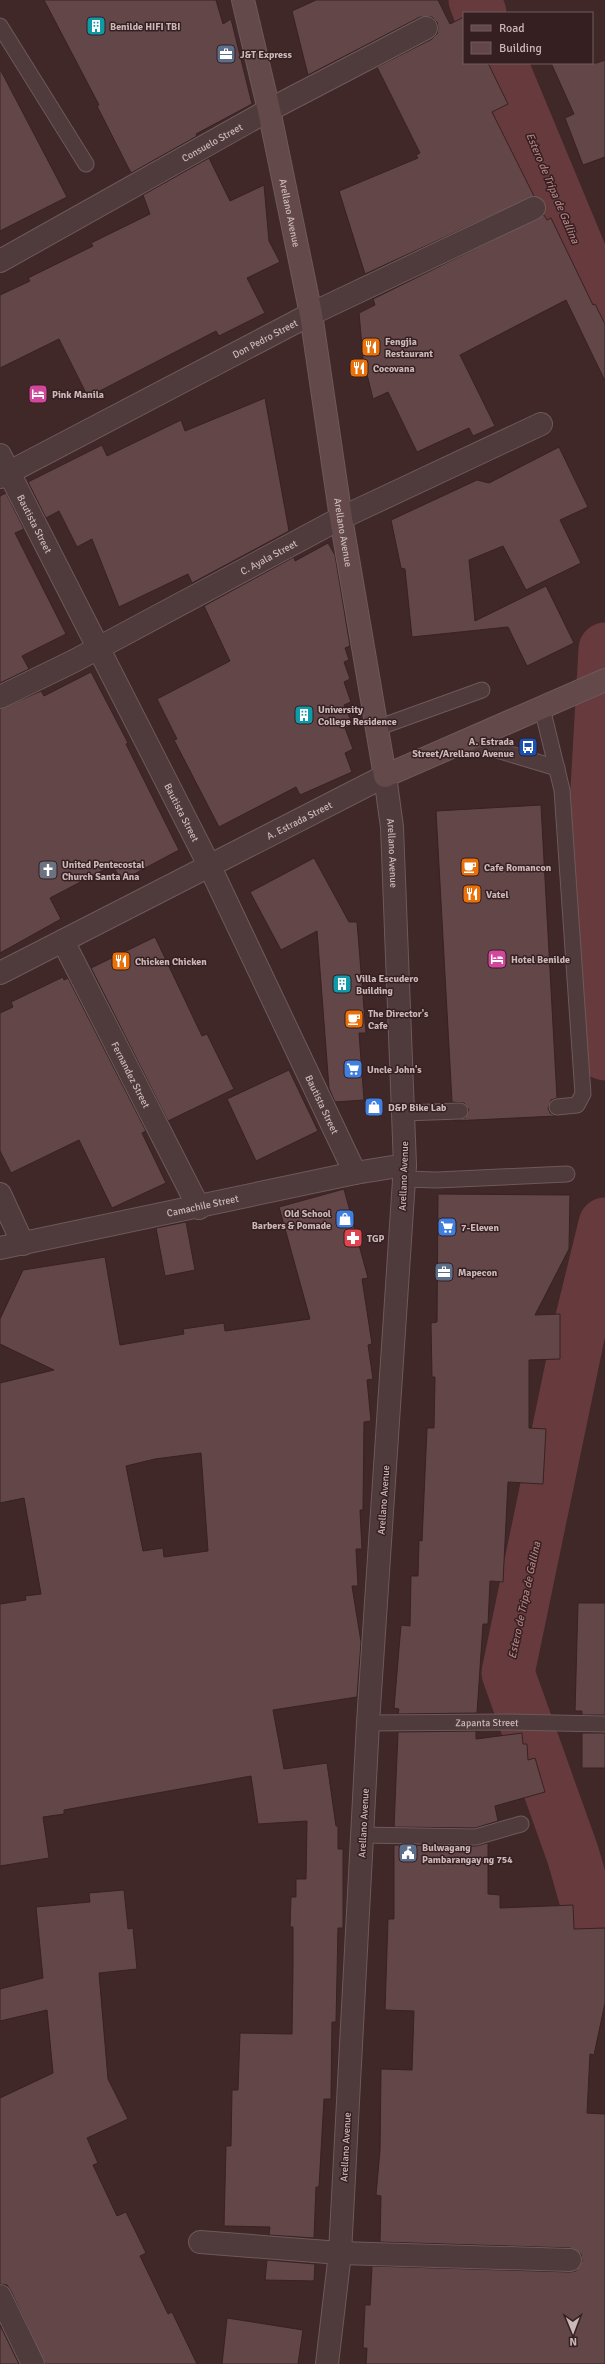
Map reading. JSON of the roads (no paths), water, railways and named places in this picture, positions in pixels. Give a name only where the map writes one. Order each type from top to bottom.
[{"type":"main road","name":"Arellano Avenue","points":[[243,0],[269,110],[311,314],[341,518],[385,776]]},
{"type":"main road","name":"A. Estrada Street","points":[[385,776],[605,680]]},
{"type":"street","name":"Consuelo Street","points":[[0,261],[269,110],[426,28]]},
{"type":"street","name":"Don Pedro Street","points":[[3,469],[311,314],[534,208]]},
{"type":"street","name":"C. Ayala Street","points":[[0,696],[99,648],[341,518],[541,424]]},
{"type":"street","name":"Bautista Street","points":[[3,469],[99,648],[210,866],[355,1173]]},
{"type":"street","name":"A. Estrada Street","points":[[0,973],[385,776]]},
{"type":"street","name":"Arellano Avenue","points":[[326,2364],[340,2253],[368,1723],[405,1172],[392,827],[385,776]]},
{"type":"street","name":"Fernandez Street","points":[[63,941],[198,1208]]},
{"type":"street","name":"Camachile Street","points":[[0,1248],[198,1208],[355,1173],[405,1172]]},
{"type":"street","points":[[0,1194],[23,1244]]},
{"type":"street","points":[[200,2242],[340,2253],[570,2260]]},
{"type":"street","points":[[0,2296],[32,2364]]},
{"type":"lane","points":[[0,26],[86,164]]},
{"type":"lane","points":[[377,728],[482,690]]},
{"type":"lane","points":[[542,708],[562,790],[583,1094],[577,1105],[557,1107]]},
{"type":"lane","points":[[467,741],[557,768]]},
{"type":"lane","points":[[403,1113],[460,1111]]},
{"type":"lane","points":[[405,1172],[437,1180],[567,1174]]},
{"type":"lane","name":"Zapanta Street","points":[[368,1723],[506,1722],[605,1724]]},
{"type":"lane","points":[[362,1835],[476,1837],[521,1824]]},
{"type":"waterway","name":"Estero de Tripa de Gallina","points":[[475,0],[480,12]]},
{"type":"waterway","name":"Estero de Tripa de Gallina","points":[[501,64],[605,313]]},
{"type":"waterway","name":"Estero de Tripa de Gallina","points":[[605,649],[596,806],[605,1054]]},
{"type":"waterway","name":"Estero de Tripa de Gallina","points":[[605,1224],[581,1322],[508,1673],[573,1855],[605,1967]]},
{"type":"place","name":"Benilde HIFI TBI","points":[[96,26]]},
{"type":"place","name":"J&T Express","points":[[226,54]]},
{"type":"place","name":"Fengjia Restaurant","points":[[371,347]]},
{"type":"place","name":"Cocovana","points":[[359,368]]},
{"type":"place","name":"Pink Manila","points":[[38,394]]},
{"type":"place","name":"University College Residence","points":[[304,715]]},
{"type":"place","name":"A. Estrada Street/Arellano Avenue","points":[[528,747]]},
{"type":"place","name":"Cafe Romancon","points":[[470,867]]},
{"type":"place","name":"United Pentecostal Church Santa Ana","points":[[48,870]]},
{"type":"place","name":"Vatel","points":[[472,894]]},
{"type":"place","name":"Hotel Benilde","points":[[497,959]]},
{"type":"place","name":"Chicken Chicken","points":[[121,961]]},
{"type":"place","name":"Villa Escudero Building","points":[[342,984]]},
{"type":"place","name":"The Director's Cafe","points":[[354,1019]]},
{"type":"place","name":"Uncle John's","points":[[353,1069]]},
{"type":"place","name":"D&P Bike Lab","points":[[374,1107]]},
{"type":"place","name":"Old School Barbers & Pomade","points":[[345,1219]]},
{"type":"place","name":"7-Eleven","points":[[447,1227]]},
{"type":"place","name":"TGP","points":[[353,1238]]},
{"type":"place","name":"Mapecon","points":[[444,1272]]},
{"type":"place","name":"Bulwagang Pambarangay ng 754","points":[[408,1853]]}]
